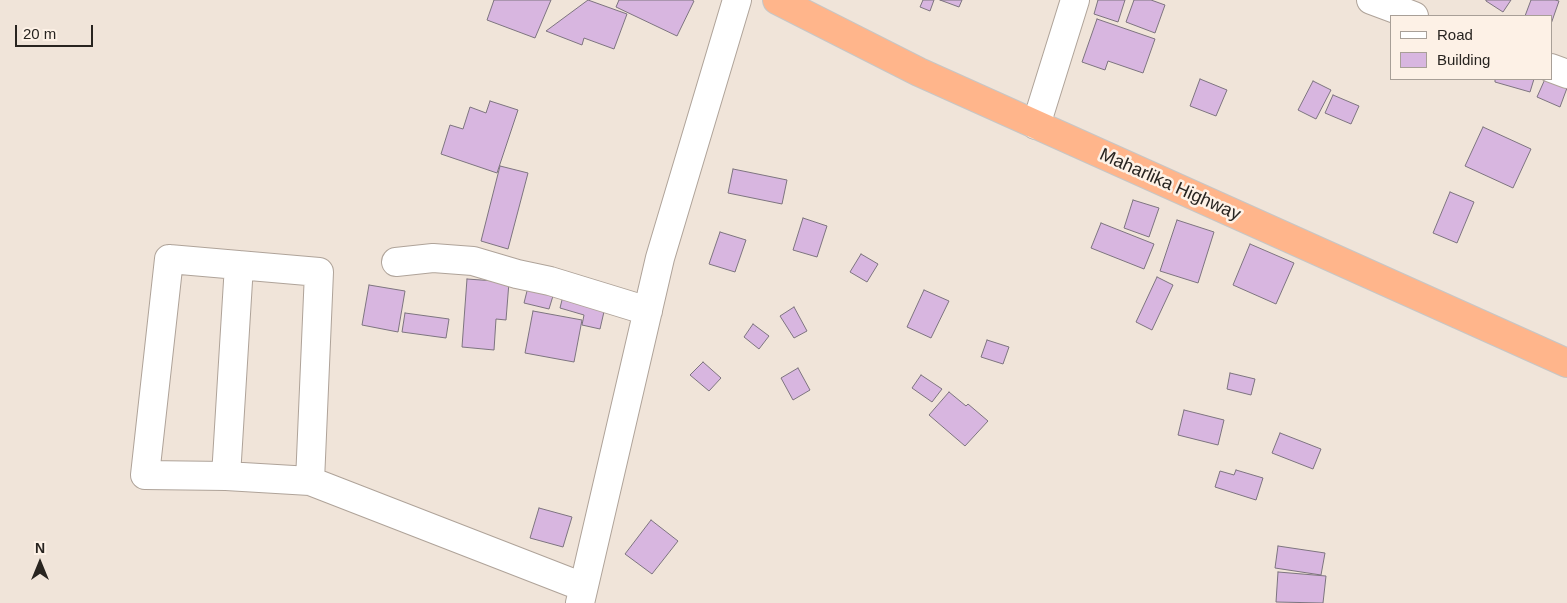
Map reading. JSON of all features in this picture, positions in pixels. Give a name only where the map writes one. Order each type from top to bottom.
[{"type":"highway","name":"Maharlika Highway","points":[[777,0],[919,72],[1567,363]]},
{"type":"street","points":[[310,481],[318,272],[169,259],[145,475],[226,476],[310,481],[582,595],[663,248],[737,0]]},
{"type":"street","points":[[1036,125],[1074,0]]},
{"type":"street","points":[[1371,0],[1411,15]]},
{"type":"street","points":[[1552,68],[1567,74]]},
{"type":"street","points":[[396,262],[433,258],[473,261],[516,274],[550,281],[648,311]]},
{"type":"street","points":[[226,476],[239,265]]},
{"type":"building","points":[[494,0],[551,0],[535,38],[487,20]]},
{"type":"building","points":[[588,0],[627,14],[614,49],[584,38],[582,45],[546,31]]},
{"type":"building","points":[[619,0],[694,1],[677,36],[616,7]]},
{"type":"building","points":[[923,0],[934,0],[930,11],[920,7]]},
{"type":"building","points":[[940,0],[962,0],[959,7]]},
{"type":"building","points":[[1098,0],[1125,0],[1118,22],[1094,14]]},
{"type":"building","points":[[1134,0],[1151,0],[1165,5],[1155,33],[1126,22]]},
{"type":"building","points":[[1486,0],[1511,0],[1503,12]]},
{"type":"building","points":[[1531,0],[1559,1],[1552,21],[1552,15],[1525,15]]},
{"type":"building","points":[[1097,19],[1155,39],[1143,73],[1108,61],[1105,70],[1082,62]]},
{"type":"building","points":[[1200,79],[1227,90],[1216,116],[1190,106]]},
{"type":"building","points":[[1495,80],[1534,80],[1530,92],[1495,82]]},
{"type":"building","points":[[1545,80],[1567,88],[1560,107],[1537,97]]},
{"type":"building","points":[[1313,81],[1331,90],[1316,119],[1298,110]]},
{"type":"building","points":[[1333,95],[1359,106],[1351,124],[1325,113]]},
{"type":"building","points":[[490,101],[518,110],[497,173],[441,154],[450,125],[463,129],[470,107],[486,113]]},
{"type":"building","points":[[1483,127],[1531,149],[1513,188],[1465,166]]},
{"type":"building","points":[[500,166],[528,173],[508,249],[481,241]]},
{"type":"building","points":[[733,169],[787,180],[782,204],[728,193]]},
{"type":"building","points":[[1450,192],[1474,202],[1457,243],[1433,233]]},
{"type":"building","points":[[1133,200],[1159,208],[1149,237],[1124,228]]},
{"type":"building","points":[[803,218],[827,226],[817,257],[793,250]]},
{"type":"building","points":[[1177,220],[1214,232],[1198,283],[1160,271]]},
{"type":"building","points":[[1101,223],[1154,244],[1144,269],[1091,248]]},
{"type":"building","points":[[720,232],[746,240],[735,272],[709,264]]},
{"type":"building","points":[[1250,244],[1294,263],[1276,304],[1233,285]]},
{"type":"building","points":[[861,254],[878,264],[867,282],[850,272]]},
{"type":"building","points":[[1157,277],[1173,285],[1152,330],[1136,322]]},
{"type":"building","points":[[467,279],[509,282],[506,320],[496,319],[494,350],[462,347]]},
{"type":"building","points":[[530,279],[556,286],[549,309],[524,303]]},
{"type":"building","points":[[369,285],[405,291],[398,332],[362,325]]},
{"type":"building","points":[[924,290],[949,301],[931,338],[907,327]]},
{"type":"building","points":[[564,292],[606,303],[600,329],[582,325],[584,315],[560,308]]},
{"type":"building","points":[[794,307],[807,331],[794,338],[780,316]]},
{"type":"building","points":[[533,311],[582,320],[574,362],[525,353]]},
{"type":"building","points":[[405,313],[449,319],[446,338],[402,332]]},
{"type":"building","points":[[753,324],[769,336],[759,349],[744,337]]},
{"type":"building","points":[[987,340],[1009,347],[1003,364],[981,357]]},
{"type":"building","points":[[703,362],[721,378],[709,391],[690,375]]},
{"type":"building","points":[[798,368],[810,390],[793,400],[781,378]]},
{"type":"building","points":[[1230,373],[1255,379],[1251,395],[1227,389]]},
{"type":"building","points":[[921,375],[942,389],[932,402],[912,388]]},
{"type":"building","points":[[949,392],[966,406],[968,404],[988,421],[965,446],[929,415]]},
{"type":"building","points":[[1184,410],[1224,420],[1218,445],[1178,435]]},
{"type":"building","points":[[1280,433],[1321,449],[1313,469],[1272,453]]},
{"type":"building","points":[[1236,470],[1263,478],[1256,500],[1215,487],[1220,471],[1234,475]]},
{"type":"building","points":[[539,508],[572,517],[563,547],[530,538]]},
{"type":"building","points":[[651,520],[678,541],[652,574],[625,554]]},
{"type":"building","points":[[1278,546],[1325,553],[1321,575],[1275,568]]},
{"type":"building","points":[[1278,572],[1326,576],[1323,603],[1276,602]]}]
